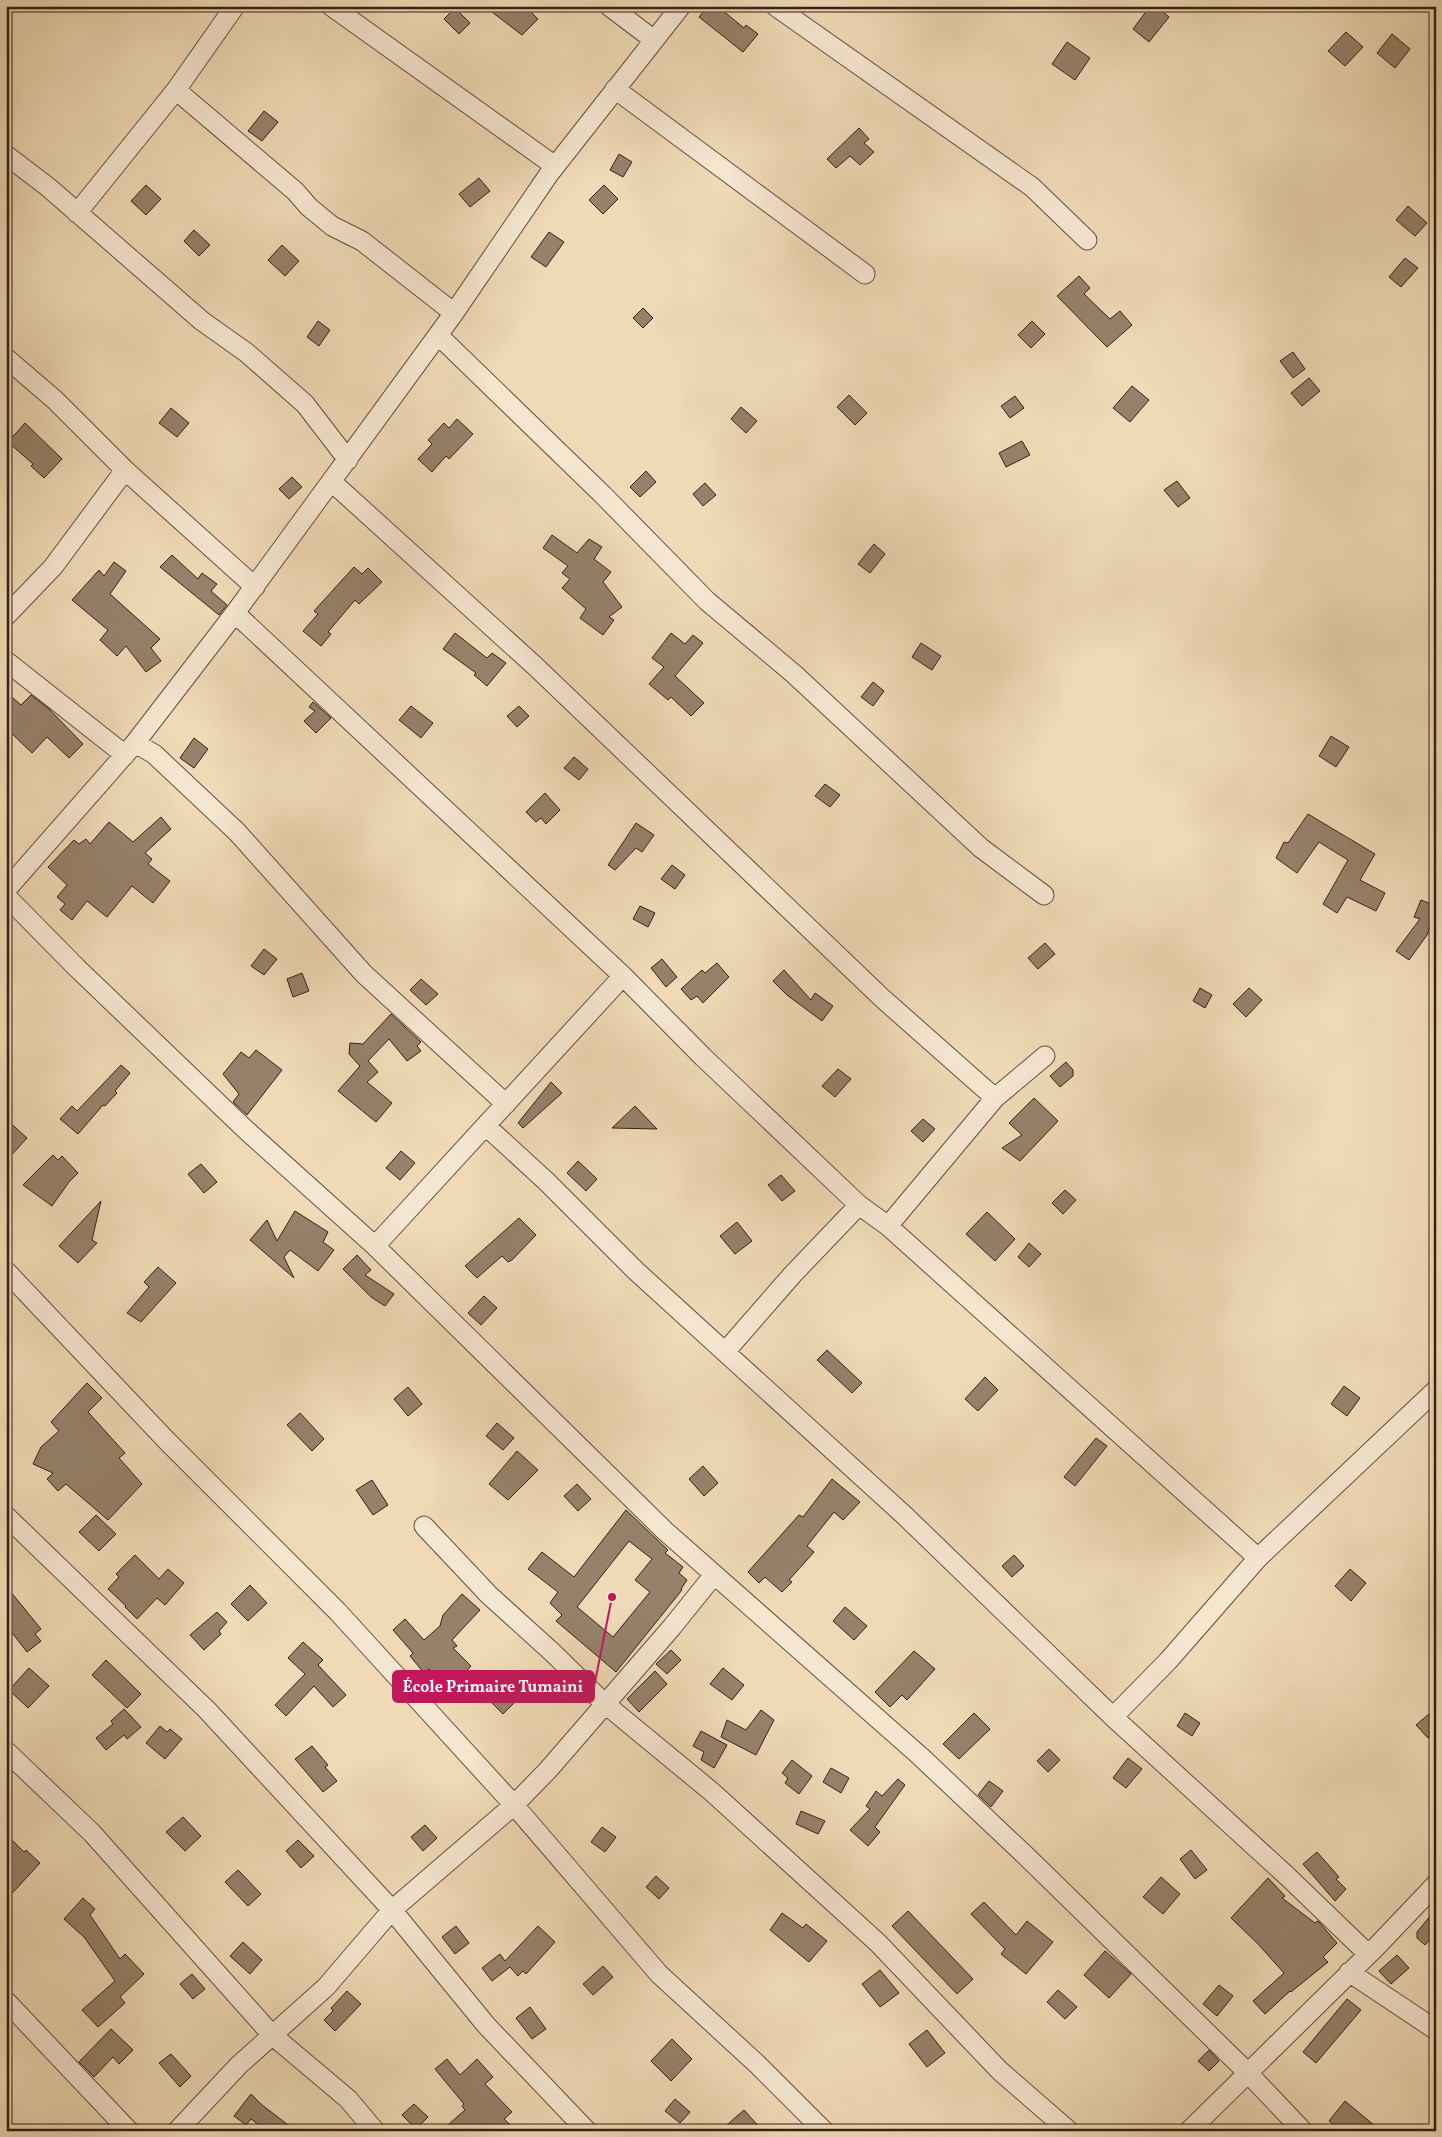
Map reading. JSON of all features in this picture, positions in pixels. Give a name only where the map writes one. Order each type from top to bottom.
[{"type":"street","points":[[77,213],[176,90],[235,6]]},
{"type":"street","points":[[331,6],[555,166]]},
{"type":"street","points":[[609,6],[654,40]]},
{"type":"street","points":[[9,879],[130,749],[236,613],[438,336],[555,166],[680,6]]},
{"type":"street","points":[[775,6],[1032,186],[1087,240]]},
{"type":"street","points":[[615,89],[866,274]]},
{"type":"street","points":[[176,90],[295,191],[332,226],[362,241],[454,313]]},
{"type":"street","points":[[6,155],[77,213],[202,321],[247,353],[305,404],[348,460]]},
{"type":"street","points":[[438,336],[603,495],[707,601],[794,674],[980,848],[1044,896]]},
{"type":"street","points":[[7,359],[55,400],[126,470],[255,587]]},
{"type":"street","points":[[6,616],[53,567],[126,470]]},
{"type":"street","points":[[332,482],[536,666],[882,998],[995,1098]]},
{"type":"street","points":[[236,613],[622,976],[703,1057],[859,1205],[888,1226],[1258,1558]]},
{"type":"street","points":[[6,661],[130,749],[154,754],[237,832],[364,974],[506,1104]]},
{"type":"street","points":[[6,896],[76,968],[239,1124],[374,1246],[713,1576],[920,1756],[1247,2072],[1303,2131]]},
{"type":"street","points":[[374,1246],[622,976]]},
{"type":"street","points":[[888,1226],[995,1098],[1046,1056]]},
{"type":"street","points":[[486,1126],[547,1182],[636,1271],[904,1515],[1113,1717],[1287,1876],[1368,1954]]},
{"type":"street","points":[[725,1352],[793,1274],[859,1205]]},
{"type":"street","points":[[6,1271],[167,1441],[338,1612],[514,1805],[659,1974],[757,2064],[824,2131]]},
{"type":"street","points":[[1113,1717],[1168,1660],[1258,1558],[1436,1390]]},
{"type":"street","points":[[6,1516],[207,1710],[392,1910],[486,2025],[587,2131]]},
{"type":"street","points":[[424,1526],[489,1596],[552,1652],[604,1703],[712,1792],[846,1912],[1000,2071],[1069,2131]]},
{"type":"street","points":[[177,2131],[239,2065],[326,1987],[392,1910],[514,1805],[548,1770],[604,1703],[672,1627],[713,1576]]},
{"type":"street","points":[[6,1751],[92,1833],[272,2035],[348,2099],[376,2131]]},
{"type":"street","points":[[1189,2131],[1436,1884]]},
{"type":"street","points":[[1349,1972],[1436,2030]]},
{"type":"street","points":[[6,2001],[129,2131]]},
{"type":"building","points":[[484,6],[525,6],[538,19],[522,35]]},
{"type":"building","points":[[708,6],[717,6],[744,28],[746,25],[758,34],[743,52],[699,17]]},
{"type":"building","points":[[1150,6],[1156,6],[1169,17],[1149,42],[1133,29]]},
{"type":"building","points":[[455,8],[470,23],[459,34],[444,19]]},
{"type":"building","points":[[1346,32],[1363,47],[1345,66],[1328,51]]},
{"type":"building","points":[[1392,34],[1410,49],[1395,68],[1377,53]]},
{"type":"building","points":[[1067,42],[1090,58],[1075,80],[1052,64]]},
{"type":"building","points":[[264,111],[278,122],[262,141],[248,131]]},
{"type":"building","points":[[859,128],[869,139],[864,143],[874,152],[860,165],[850,156],[836,168],[827,159]]},
{"type":"building","points":[[619,154],[632,162],[623,177],[610,170]]},
{"type":"building","points":[[479,178],[490,191],[470,207],[459,194]]},
{"type":"building","points":[[146,185],[161,199],[146,215],[131,201]]},
{"type":"building","points":[[604,185],[618,199],[603,214],[589,200]]},
{"type":"building","points":[[1408,206],[1427,223],[1415,236],[1396,220]]},
{"type":"building","points":[[194,230],[210,245],[199,256],[184,241]]},
{"type":"building","points":[[549,232],[564,242],[546,267],[531,257]]},
{"type":"building","points":[[282,245],[299,261],[285,276],[268,260]]},
{"type":"building","points":[[1405,258],[1418,268],[1401,287],[1389,277]]},
{"type":"building","points":[[1079,276],[1090,288],[1084,294],[1110,319],[1120,311],[1132,325],[1107,347],[1057,296]]},
{"type":"building","points":[[643,308],[653,318],[643,328],[633,318]]},
{"type":"building","points":[[318,321],[330,330],[319,346],[307,337]]},
{"type":"building","points":[[1032,321],[1045,334],[1031,348],[1018,335]]},
{"type":"building","points":[[1293,352],[1305,369],[1293,378],[1280,361]]},
{"type":"building","points":[[1309,378],[1320,391],[1302,406],[1291,393]]},
{"type":"building","points":[[1132,386],[1149,400],[1130,422],[1113,408]]},
{"type":"building","points":[[849,395],[867,413],[855,425],[837,407]]},
{"type":"building","points":[[1015,396],[1024,408],[1010,418],[1001,406]]},
{"type":"building","points":[[741,407],[757,421],[746,433],[731,419]]},
{"type":"building","points":[[171,408],[189,423],[177,437],[159,423]]},
{"type":"building","points":[[457,419],[473,434],[449,459],[446,456],[432,472],[418,459],[432,444],[428,440],[444,423],[449,428]]},
{"type":"building","points":[[25,423],[62,459],[44,478],[31,466],[33,464],[8,442]]},
{"type":"building","points":[[1022,441],[1030,455],[1006,467],[999,453]]},
{"type":"building","points":[[646,471],[656,482],[640,497],[630,487]]},
{"type":"building","points":[[292,477],[302,487],[289,499],[279,489]]},
{"type":"building","points":[[1177,481],[1190,498],[1178,507],[1164,490]]},
{"type":"building","points":[[705,483],[716,495],[703,506],[693,494]]},
{"type":"building","points":[[552,535],[577,553],[589,539],[602,547],[594,559],[611,572],[603,582],[622,607],[609,617],[614,620],[603,635],[580,618],[586,609],[562,588],[570,579],[562,573],[568,566],[543,548]]},
{"type":"building","points":[[874,544],[885,554],[870,573],[858,564]]},
{"type":"building","points":[[172,555],[198,579],[202,573],[217,584],[211,591],[227,605],[219,615],[160,567]]},
{"type":"building","points":[[114,562],[126,571],[110,594],[160,639],[151,648],[161,661],[146,672],[126,646],[117,656],[100,640],[108,630],[72,600],[99,570],[104,576]]},
{"type":"building","points":[[354,567],[362,574],[368,568],[382,582],[359,604],[355,600],[328,632],[331,634],[321,646],[303,631],[318,614],[314,611]]},
{"type":"building","points":[[455,633],[487,658],[492,653],[506,663],[487,686],[474,675],[476,673],[443,649]]},
{"type":"building","points":[[671,633],[685,644],[693,635],[703,643],[675,676],[704,703],[691,716],[671,697],[668,700],[649,684],[664,667],[652,658]]},
{"type":"building","points":[[921,643],[941,656],[932,670],[912,657]]},
{"type":"building","points":[[873,682],[884,691],[873,706],[861,697]]},
{"type":"building","points":[[6,692],[21,705],[31,695],[48,708],[83,744],[69,758],[47,737],[32,753],[6,728]]},
{"type":"building","points":[[313,702],[331,718],[316,733],[304,721],[315,711],[309,707]]},
{"type":"building","points":[[411,706],[433,723],[421,738],[399,720]]},
{"type":"building","points":[[519,706],[529,716],[517,727],[507,716]]},
{"type":"building","points":[[1331,736],[1349,747],[1336,767],[1319,756]]},
{"type":"building","points":[[194,738],[208,749],[194,768],[180,758]]},
{"type":"building","points":[[574,757],[588,769],[579,780],[564,768]]},
{"type":"building","points":[[825,784],[840,795],[830,807],[815,796]]},
{"type":"building","points":[[545,793],[560,810],[546,824],[541,818],[536,822],[526,812]]},
{"type":"building","points":[[1308,814],[1375,854],[1360,880],[1385,893],[1376,911],[1347,897],[1337,913],[1323,904],[1348,860],[1319,842],[1297,873],[1276,858],[1284,842],[1288,843]]},
{"type":"building","points":[[161,817],[171,829],[145,853],[152,859],[148,864],[170,881],[153,903],[132,886],[107,917],[87,901],[72,920],[60,910],[65,904],[57,897],[67,885],[48,867],[74,840],[79,844],[86,839],[90,844],[109,822],[133,842]]},
{"type":"building","points":[[636,823],[654,835],[642,852],[636,848],[615,870],[608,865]]},
{"type":"building","points":[[672,865],[685,875],[675,889],[661,879]]},
{"type":"building","points":[[1436,898],[1436,912],[1427,935],[1409,960],[1396,951],[1420,919],[1414,917],[1421,900],[1431,904]]},
{"type":"building","points":[[640,906],[655,913],[648,927],[633,919]]},
{"type":"building","points":[[1045,943],[1055,954],[1038,969],[1028,958]]},
{"type":"building","points":[[264,949],[277,959],[264,975],[251,966]]},
{"type":"building","points":[[662,959],[677,977],[666,987],[651,968]]},
{"type":"building","points":[[717,963],[729,977],[703,1003],[697,996],[691,1000],[681,989],[702,970],[705,973]]},
{"type":"building","points":[[784,970],[811,1000],[815,993],[833,1006],[822,1021],[787,995],[773,981]]},
{"type":"building","points":[[302,973],[309,991],[293,997],[287,979]]},
{"type":"building","points":[[421,979],[438,994],[426,1005],[410,990]]},
{"type":"building","points":[[1200,988],[1212,995],[1205,1008],[1193,1001]]},
{"type":"building","points":[[1249,988],[1262,1000],[1246,1017],[1233,1004]]},
{"type":"building","points":[[391,1014],[421,1042],[417,1046],[421,1051],[407,1061],[389,1039],[368,1061],[378,1072],[367,1082],[392,1103],[376,1122],[338,1091],[360,1066],[349,1054],[350,1043],[363,1044]]},
{"type":"building","points":[[256,1050],[282,1070],[247,1115],[233,1102],[239,1094],[223,1074],[241,1052],[249,1058]]},
{"type":"building","points":[[1066,1062],[1073,1070],[1073,1076],[1060,1087],[1050,1076]]},
{"type":"building","points":[[121,1065],[130,1073],[115,1091],[117,1093],[105,1106],[103,1105],[78,1134],[60,1119],[72,1106],[77,1111]]},
{"type":"building","points":[[838,1069],[851,1079],[835,1097],[822,1086]]},
{"type":"building","points":[[551,1082],[562,1093],[523,1128],[518,1123]]},
{"type":"building","points":[[1034,1098],[1058,1121],[1020,1161],[1002,1148],[1022,1135],[1009,1123]]},
{"type":"building","points":[[635,1106],[657,1129],[612,1128]]},
{"type":"building","points":[[6,1119],[27,1138],[6,1161]]},
{"type":"building","points":[[923,1119],[935,1129],[923,1142],[911,1131]]},
{"type":"building","points":[[401,1151],[415,1163],[400,1180],[386,1168]]},
{"type":"building","points":[[53,1155],[58,1160],[62,1156],[78,1173],[52,1206],[23,1185]]},
{"type":"building","points":[[578,1161],[597,1179],[586,1191],[567,1173]]},
{"type":"building","points":[[201,1164],[217,1182],[204,1193],[188,1174]]},
{"type":"building","points":[[781,1175],[795,1191],[782,1201],[768,1185]]},
{"type":"building","points":[[1065,1190],[1076,1200],[1063,1214],[1052,1203]]},
{"type":"building","points":[[101,1201],[92,1240],[97,1243],[78,1263],[59,1246]]},
{"type":"building","points":[[295,1211],[328,1232],[323,1242],[334,1250],[318,1271],[290,1250],[284,1257],[294,1278],[250,1240],[267,1220],[277,1241]]},
{"type":"building","points":[[987,1212],[1015,1239],[995,1261],[966,1234]]},
{"type":"building","points":[[519,1218],[536,1235],[512,1260],[508,1262],[502,1256],[477,1278],[465,1266]]},
{"type":"building","points":[[737,1222],[752,1241],[735,1254],[720,1236]]},
{"type":"building","points":[[1029,1243],[1041,1254],[1029,1267],[1018,1257]]},
{"type":"building","points":[[357,1255],[371,1270],[365,1275],[394,1294],[385,1306],[371,1297],[343,1269]]},
{"type":"building","points":[[158,1267],[176,1283],[141,1322],[127,1313],[149,1287],[144,1282]]},
{"type":"building","points":[[484,1296],[497,1308],[481,1325],[468,1313]]},
{"type":"building","points":[[827,1350],[862,1383],[852,1393],[817,1360]]},
{"type":"building","points":[[985,1377],[998,1390],[978,1411],[965,1399]]},
{"type":"building","points":[[87,1383],[102,1398],[88,1412],[125,1453],[119,1458],[142,1484],[108,1520],[66,1484],[58,1491],[47,1479],[53,1473],[33,1464],[41,1447],[59,1431],[51,1422]]},
{"type":"building","points":[[1344,1386],[1360,1398],[1347,1416],[1331,1404]]},
{"type":"building","points":[[408,1387],[422,1404],[408,1416],[394,1399]]},
{"type":"building","points":[[300,1413],[324,1439],[312,1451],[287,1425]]},
{"type":"building","points":[[497,1423],[514,1438],[503,1450],[486,1436]]},
{"type":"building","points":[[1096,1438],[1107,1446],[1075,1486],[1064,1477]]},
{"type":"building","points":[[517,1451],[538,1470],[508,1500],[489,1484]]},
{"type":"building","points":[[703,1466],[718,1483],[704,1496],[689,1479]]},
{"type":"building","points":[[832,1479],[860,1502],[843,1520],[834,1512],[807,1546],[814,1552],[789,1580],[792,1582],[782,1592],[765,1577],[759,1583],[748,1572],[799,1515],[803,1517]]},
{"type":"building","points":[[372,1480],[388,1505],[373,1515],[356,1490]]},
{"type":"building","points":[[577,1484],[591,1499],[578,1511],[564,1496]]},
{"type":"building","points":[[626,1510],[668,1550],[665,1553],[683,1567],[679,1573],[687,1580],[682,1590],[616,1672],[556,1621],[562,1615],[550,1603],[558,1592],[528,1569],[542,1552],[574,1577]],"holes":[[[629,1541],[652,1559],[635,1580],[650,1592],[613,1637],[577,1607]]]},
{"type":"building","points":[[96,1515],[116,1534],[99,1551],[79,1532]]},
{"type":"building","points":[[135,1555],[159,1579],[168,1569],[184,1583],[165,1605],[157,1598],[137,1619],[108,1589],[119,1577],[116,1574]]},
{"type":"building","points":[[1014,1555],[1024,1566],[1012,1577],[1002,1566]]},
{"type":"building","points":[[1350,1569],[1366,1583],[1351,1601],[1335,1586]]},
{"type":"building","points":[[250,1585],[267,1603],[248,1621],[231,1604]]},
{"type":"building","points":[[6,1586],[41,1629],[35,1634],[41,1641],[27,1652],[6,1625]]},
{"type":"building","points":[[462,1594],[480,1610],[452,1640],[457,1646],[453,1648],[471,1666],[461,1677],[466,1682],[455,1695],[429,1669],[424,1673],[410,1656],[413,1653],[393,1630],[405,1619],[424,1640],[440,1626],[443,1615]]},
{"type":"building","points":[[845,1607],[867,1626],[854,1640],[833,1621]]},
{"type":"building","points":[[217,1612],[227,1622],[219,1631],[221,1634],[204,1650],[190,1635]]},
{"type":"building","points":[[303,1642],[323,1660],[318,1665],[346,1695],[333,1707],[314,1686],[286,1716],[275,1705],[305,1674],[288,1658]]},
{"type":"building","points":[[671,1650],[681,1660],[667,1674],[656,1664]]},
{"type":"building","points":[[914,1651],[935,1669],[907,1700],[902,1695],[890,1707],[875,1692]]},
{"type":"building","points":[[106,1660],[141,1694],[127,1708],[92,1675]]},
{"type":"building","points":[[29,1668],[49,1686],[28,1708],[9,1690]]},
{"type":"building","points":[[723,1668],[744,1685],[732,1700],[710,1684]]},
{"type":"building","points":[[655,1671],[667,1684],[639,1712],[627,1699]]},
{"type":"building","points":[[496,1682],[516,1701],[503,1714],[484,1695]]},
{"type":"building","points":[[1436,1708],[1436,1731],[1428,1738],[1416,1725]]},
{"type":"building","points":[[124,1709],[141,1727],[127,1739],[124,1735],[106,1750],[96,1738],[113,1724],[111,1721]]},
{"type":"building","points":[[761,1710],[774,1720],[756,1755],[721,1737],[727,1720],[746,1730]]},
{"type":"building","points":[[974,1713],[990,1729],[959,1759],[943,1744]]},
{"type":"building","points":[[1185,1713],[1200,1723],[1192,1736],[1177,1726]]},
{"type":"building","points":[[160,1726],[167,1732],[170,1729],[182,1739],[165,1759],[146,1743]]},
{"type":"building","points":[[701,1731],[727,1745],[714,1768],[701,1760],[704,1752],[693,1746]]},
{"type":"building","points":[[312,1746],[328,1765],[325,1767],[337,1781],[323,1792],[295,1759]]},
{"type":"building","points":[[1049,1749],[1060,1760],[1048,1772],[1037,1761]]},
{"type":"building","points":[[1128,1758],[1142,1769],[1126,1788],[1113,1778]]},
{"type":"building","points":[[792,1760],[812,1776],[799,1794],[785,1783],[788,1778],[782,1773]]},
{"type":"building","points":[[831,1768],[849,1778],[841,1793],[823,1782]]},
{"type":"building","points":[[898,1779],[905,1785],[875,1827],[880,1832],[868,1846],[850,1830],[870,1809],[866,1806],[876,1791],[882,1796]]},
{"type":"building","points":[[989,1781],[1003,1791],[991,1807],[978,1795]]},
{"type":"building","points":[[801,1811],[825,1821],[818,1834],[796,1824]]},
{"type":"building","points":[[183,1817],[201,1836],[185,1851],[166,1832]]},
{"type":"building","points":[[425,1825],[437,1838],[423,1851],[411,1837]]},
{"type":"building","points":[[602,1827],[616,1837],[605,1852],[591,1842]]},
{"type":"building","points":[[6,1834],[24,1852],[26,1850],[40,1863],[6,1900]]},
{"type":"building","points":[[298,1840],[314,1856],[301,1868],[286,1851]]},
{"type":"building","points":[[1191,1850],[1207,1870],[1195,1879],[1180,1859]]},
{"type":"building","points":[[1317,1852],[1339,1877],[1336,1879],[1346,1889],[1335,1901],[1303,1864]]},
{"type":"building","points":[[238,1870],[261,1894],[248,1906],[225,1882]]},
{"type":"building","points":[[656,1876],[669,1888],[659,1899],[646,1887]]},
{"type":"building","points":[[1161,1877],[1180,1894],[1163,1914],[1143,1897]]},
{"type":"building","points":[[1268,1878],[1285,1896],[1282,1898],[1315,1923],[1318,1921],[1337,1943],[1323,1957],[1328,1962],[1290,1991],[1265,2014],[1253,2001],[1284,1973],[1231,1918]]},
{"type":"building","points":[[83,1898],[95,1909],[90,1915],[120,1959],[125,1954],[144,1974],[120,1997],[125,2003],[98,2027],[82,2010],[115,1981],[84,1937],[64,1919]]},
{"type":"building","points":[[984,1902],[1016,1935],[1027,1921],[1053,1942],[1026,1974],[1001,1954],[1005,1949],[971,1914]]},
{"type":"building","points":[[1436,1909],[1436,1932],[1425,1945],[1417,1938],[1417,1932]]},
{"type":"building","points":[[908,1911],[973,1979],[957,1994],[892,1926]]},
{"type":"building","points":[[782,1913],[803,1928],[806,1924],[827,1941],[809,1962],[770,1930]]},
{"type":"building","points":[[456,1926],[469,1943],[455,1954],[442,1937]]},
{"type":"building","points":[[538,1926],[555,1942],[526,1974],[523,1971],[518,1976],[510,1967],[492,1981],[482,1968],[500,1954],[505,1961]]},
{"type":"building","points":[[243,1942],[262,1960],[250,1974],[230,1956]]},
{"type":"building","points":[[1105,1951],[1131,1974],[1109,1998],[1084,1975]]},
{"type":"building","points":[[1397,1955],[1409,1968],[1391,1984],[1379,1971]]},
{"type":"building","points":[[603,1966],[613,1977],[593,1995],[583,1984]]},
{"type":"building","points":[[880,1970],[899,1993],[880,2007],[862,1984]]},
{"type":"building","points":[[192,1974],[205,1989],[193,1999],[180,1984]]},
{"type":"building","points":[[1219,1985],[1233,1996],[1217,2016],[1203,2004]]},
{"type":"building","points":[[1058,1990],[1077,2007],[1065,2019],[1047,2002]]},
{"type":"building","points":[[347,1991],[361,2004],[335,2031],[324,2020],[333,2011],[331,2008]]},
{"type":"building","points":[[1347,1999],[1361,2010],[1316,2063],[1303,2052]]},
{"type":"building","points":[[530,2007],[546,2029],[532,2039],[516,2018]]},
{"type":"building","points":[[111,2029],[133,2050],[119,2064],[113,2057],[94,2077],[79,2062]]},
{"type":"building","points":[[927,2030],[945,2053],[927,2067],[909,2044]]},
{"type":"building","points":[[672,2039],[692,2059],[671,2081],[651,2061]]},
{"type":"building","points":[[1209,2050],[1219,2061],[1209,2071],[1198,2061]]},
{"type":"building","points":[[171,2054],[191,2076],[180,2087],[159,2063]]},
{"type":"building","points":[[447,2059],[460,2075],[477,2059],[493,2077],[485,2084],[512,2112],[504,2119],[517,2131],[441,2131],[465,2110],[462,2106],[464,2104],[435,2069]]},
{"type":"building","points":[[251,2094],[262,2105],[296,2131],[267,2131],[251,2119],[246,2125],[234,2116]]},
{"type":"building","points":[[675,2099],[690,2112],[680,2123],[665,2111]]},
{"type":"building","points":[[1345,2101],[1381,2131],[1341,2131],[1329,2121]]},
{"type":"building","points":[[414,2104],[428,2117],[416,2129],[402,2115]]},
{"type":"building","points":[[744,2110],[763,2131],[720,2131]]},
{"type":"place","name":"École Primaire Tumaini","points":[[612,1597]]}]
